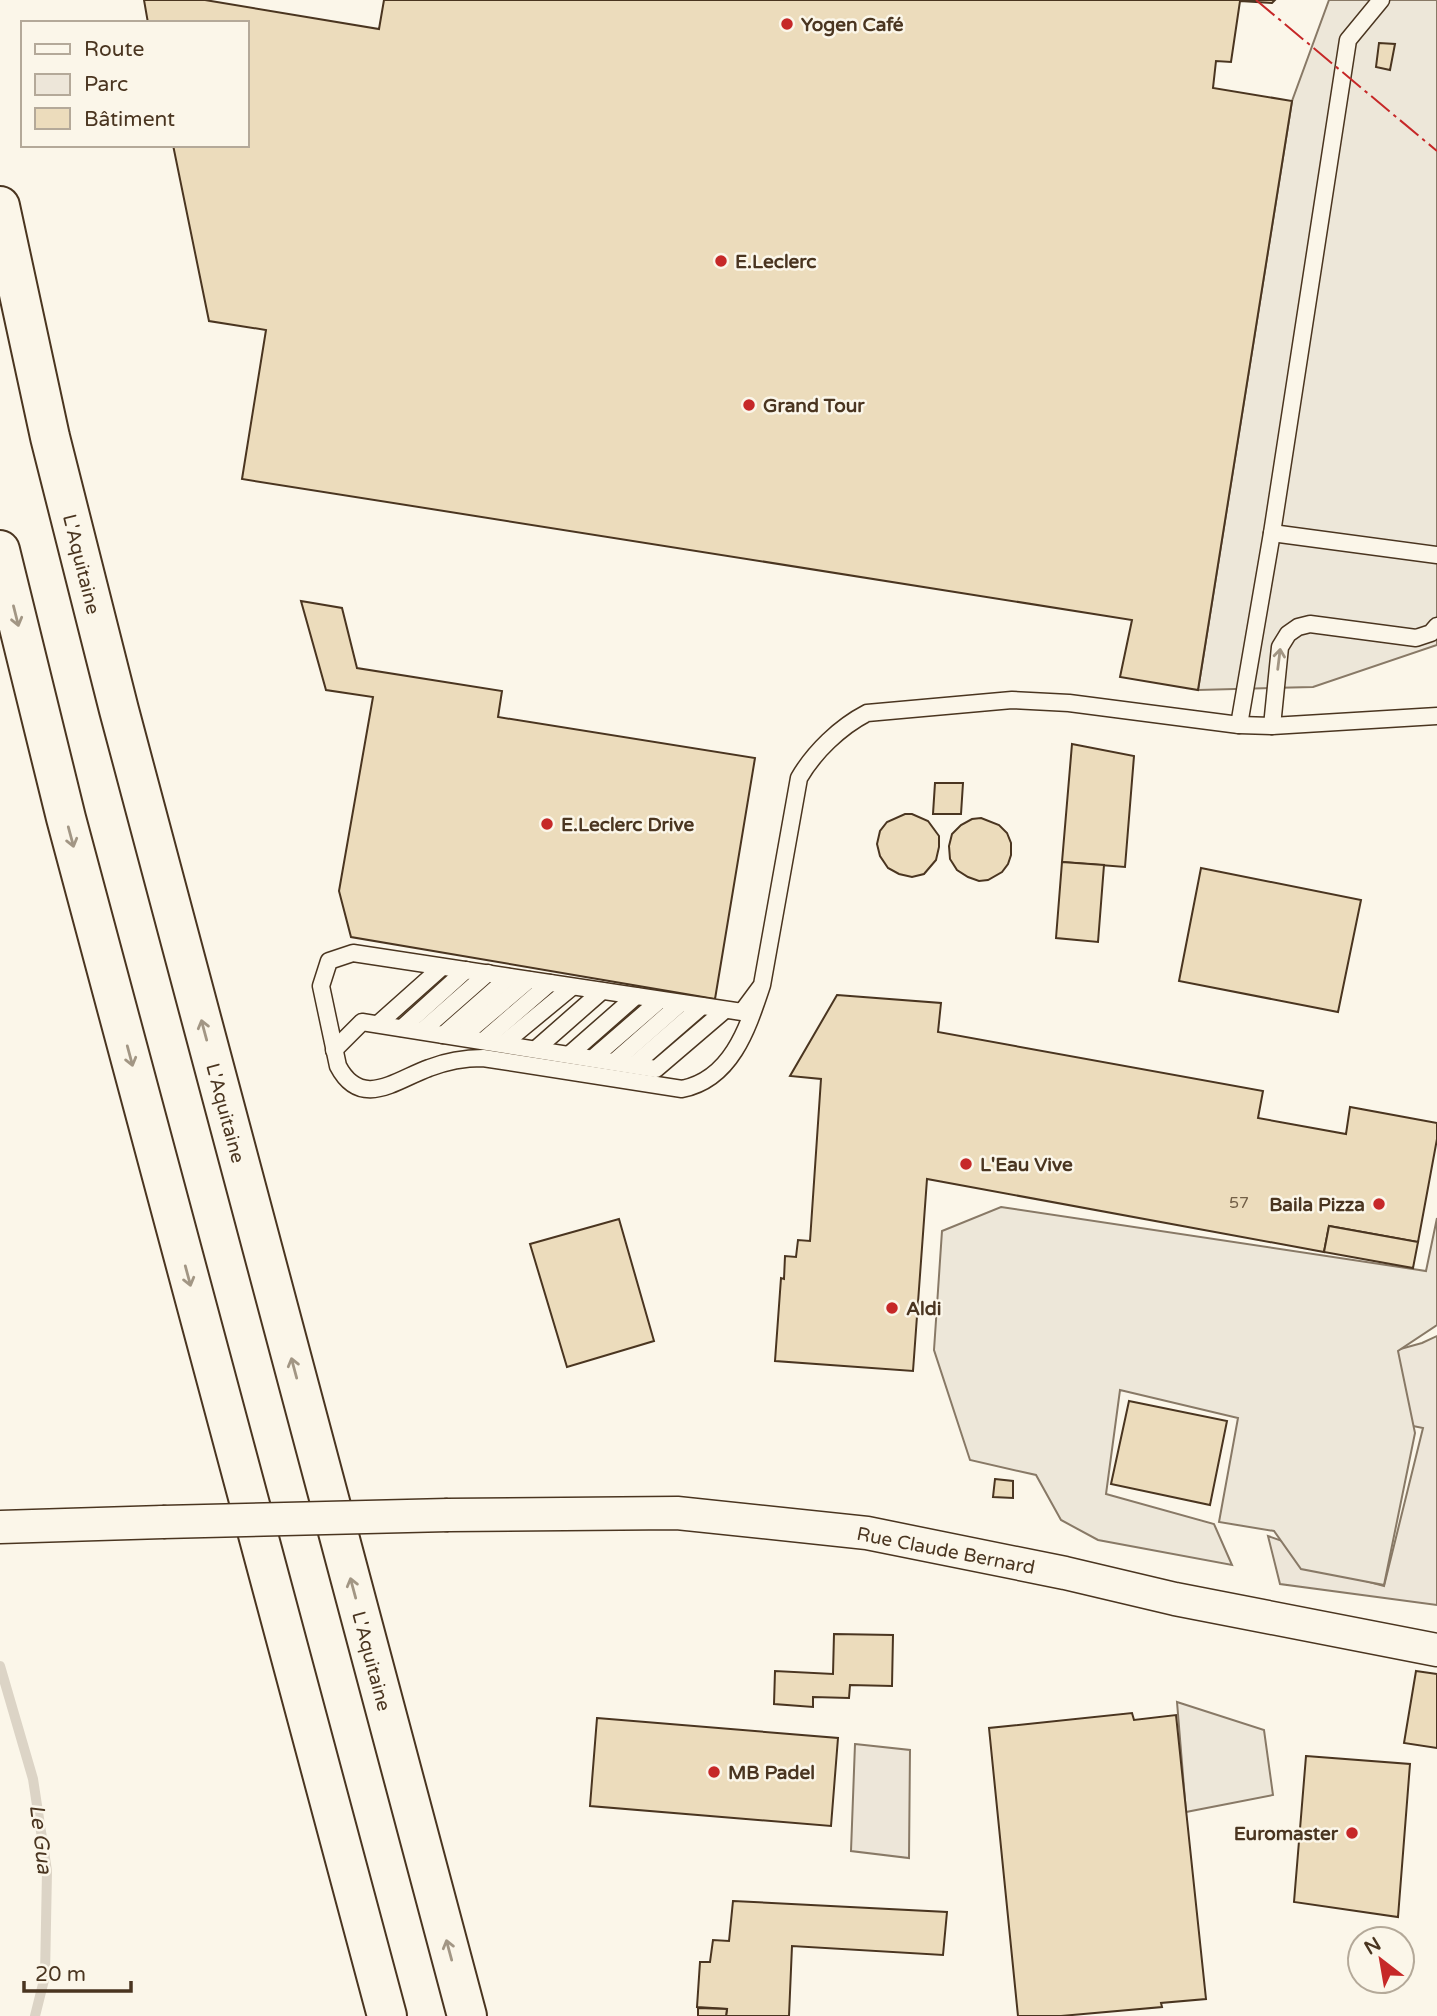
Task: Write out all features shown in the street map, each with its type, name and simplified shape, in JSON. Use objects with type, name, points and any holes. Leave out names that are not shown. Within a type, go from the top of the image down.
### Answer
[{"type":"highway","name":"L'Aquitaine","points":[[0,206],[50,437],[119,710],[467,2016]]},
{"type":"highway","points":[[0,550],[66,818],[387,2016]]},
{"type":"street","name":"Rue Claude Bernard","points":[[0,1527],[448,1515],[677,1513],[867,1533],[1065,1573],[1175,1599],[1437,1650]]},
{"type":"lane","points":[[1239,725],[1272,533],[1348,40],[1381,0]]},
{"type":"lane","points":[[1272,533],[1437,555]]},
{"type":"lane","points":[[1272,726],[1280,647],[1288,634],[1298,627],[1310,624],[1416,638],[1430,633],[1437,626]]},
{"type":"lane","points":[[762,985],[742,1013],[353,953],[329,961],[321,986],[338,1066],[350,1083],[368,1090],[392,1084],[419,1071],[468,1058],[483,1058],[682,1089],[694,1087],[717,1073],[748,1028],[762,985],[799,778],[809,760],[852,720],[867,713],[1012,700],[1069,703],[1239,725],[1272,726],[1437,716]]},
{"type":"lane","points":[[378,1024],[442,967]]},
{"type":"lane","points":[[402,1028],[466,970]]},
{"type":"lane","points":[[422,1031],[488,973]]},
{"type":"lane","points":[[443,1035],[509,977]]},
{"type":"lane","points":[[462,1037],[529,980]]},
{"type":"lane","points":[[483,1041],[550,983]]},
{"type":"lane","points":[[503,1044],[572,987]]},
{"type":"lane","points":[[536,1049],[603,991]]},
{"type":"lane","points":[[570,1054],[636,996]]},
{"type":"lane","points":[[593,1058],[660,1000]]},
{"type":"lane","points":[[614,1062],[681,1003]]},
{"type":"lane","points":[[634,1065],[702,1006]]},
{"type":"lane","points":[[334,1050],[362,1022],[656,1069],[725,1010]]},
{"type":"green space","points":[[1437,1336],[1437,1605],[1280,1584],[1268,1536],[1291,1544],[1303,1564],[1384,1586],[1423,1428],[1388,1421],[1393,1351]]},
{"type":"green space","points":[[855,1744],[910,1750],[909,1858],[851,1851]]},
{"type":"shaded area","points":[[1329,0],[1437,0],[1437,645],[1313,687],[1198,690],[1292,101]]},
{"type":"shaded area","points":[[1001,1207],[1426,1271],[1437,1218],[1437,1325],[1398,1351],[1415,1433],[1384,1585],[1301,1569],[1274,1531],[1219,1522],[1238,1418],[1120,1390],[1106,1494],[1214,1524],[1232,1565],[1098,1540],[1061,1520],[1036,1475],[970,1460],[934,1350],[942,1231]]},
{"type":"shaded area","points":[[1177,1702],[1264,1730],[1273,1795],[1186,1812]]},
{"type":"building","name":"Grand Tour","points":[[144,0],[205,0],[379,29],[384,0],[1275,0],[1272,3],[1240,1],[1231,62],[1216,61],[1213,88],[1292,101],[1198,690],[1120,677],[1132,620],[242,479],[266,330],[209,321],[173,147],[248,147],[248,21],[148,21]]},
{"type":"building","points":[[1379,43],[1395,44],[1390,70],[1376,67]]},
{"type":"building","name":"E.Leclerc Drive","points":[[301,601],[342,608],[357,668],[502,691],[498,717],[755,758],[715,999],[351,937],[339,891],[373,697],[326,690]]},
{"type":"building","points":[[1072,744],[1134,756],[1125,867],[1062,862]]},
{"type":"building","points":[[935,783],[963,783],[961,814],[933,814]]},
{"type":"building","points":[[905,814],[928,821],[939,836],[936,860],[924,874],[912,877],[888,868],[880,856],[877,844],[880,831],[887,822]]},
{"type":"building","points":[[981,818],[999,825],[1007,833],[1011,843],[1011,855],[1002,872],[988,880],[979,881],[957,870],[950,859],[949,846],[952,834],[961,825]]},
{"type":"building","points":[[1062,862],[1104,865],[1098,942],[1056,938]]},
{"type":"building","points":[[1201,868],[1361,900],[1338,1012],[1179,981]]},
{"type":"building","points":[[837,995],[941,1003],[938,1032],[1263,1091],[1258,1118],[1346,1134],[1350,1107],[1437,1123],[1437,1139],[1418,1242],[1329,1226],[1324,1252],[927,1179],[913,1371],[775,1361],[785,1256],[796,1257],[798,1240],[810,1241],[821,1079],[790,1076]]},
{"type":"building","points":[[619,1219],[654,1341],[567,1367],[530,1244]]},
{"type":"building","points":[[1329,1226],[1418,1242],[1413,1268],[1324,1252]]},
{"type":"building","points":[[1129,1401],[1227,1421],[1210,1505],[1111,1484]]},
{"type":"building","points":[[995,1479],[1013,1481],[1013,1498],[993,1497]]},
{"type":"building","points":[[834,1634],[893,1635],[892,1686],[850,1685],[849,1698],[813,1697],[813,1707],[774,1704],[775,1671],[833,1674]]},
{"type":"building","points":[[1416,1671],[1437,1674],[1437,1748],[1404,1743]]},
{"type":"building","points":[[1132,1713],[1134,1720],[1176,1715],[1206,1999],[1161,2003],[1162,2007],[1061,2016],[1018,2016],[989,1728]]},
{"type":"building","name":"MB Padel","points":[[597,1718],[838,1738],[831,1826],[590,1806]]},
{"type":"building","name":"Euromaster","points":[[1306,1756],[1410,1764],[1398,1917],[1294,1902]]},
{"type":"building","points":[[733,1901],[947,1912],[943,1955],[792,1946],[789,2016],[726,2016],[727,2009],[697,2007],[700,1962],[710,1962],[713,1940],[729,1941]]},
{"type":"building","points":[[698,2008],[727,2009],[726,2016],[698,2016]]},
{"type":"waterway","name":"Le Gua","points":[[0,1666],[33,1779],[47,1871],[45,1976],[35,2016]]},
{"type":"power","points":[[1256,0],[1437,151]]},
{"type":"place","name":"Yogen Café","points":[[787,24]]},
{"type":"place","name":"E.Leclerc","points":[[721,261]]},
{"type":"place","name":"Grand Tour","points":[[749,405]]},
{"type":"place","name":"E.Leclerc Drive","points":[[547,824]]},
{"type":"place","name":"L'Eau Vive","points":[[966,1164]]},
{"type":"place","name":"Baila Pizza","points":[[1379,1204]]},
{"type":"place","name":"Aldi","points":[[892,1308]]},
{"type":"place","name":"MB Padel","points":[[714,1772]]},
{"type":"place","name":"Euromaster","points":[[1352,1833]]}]
